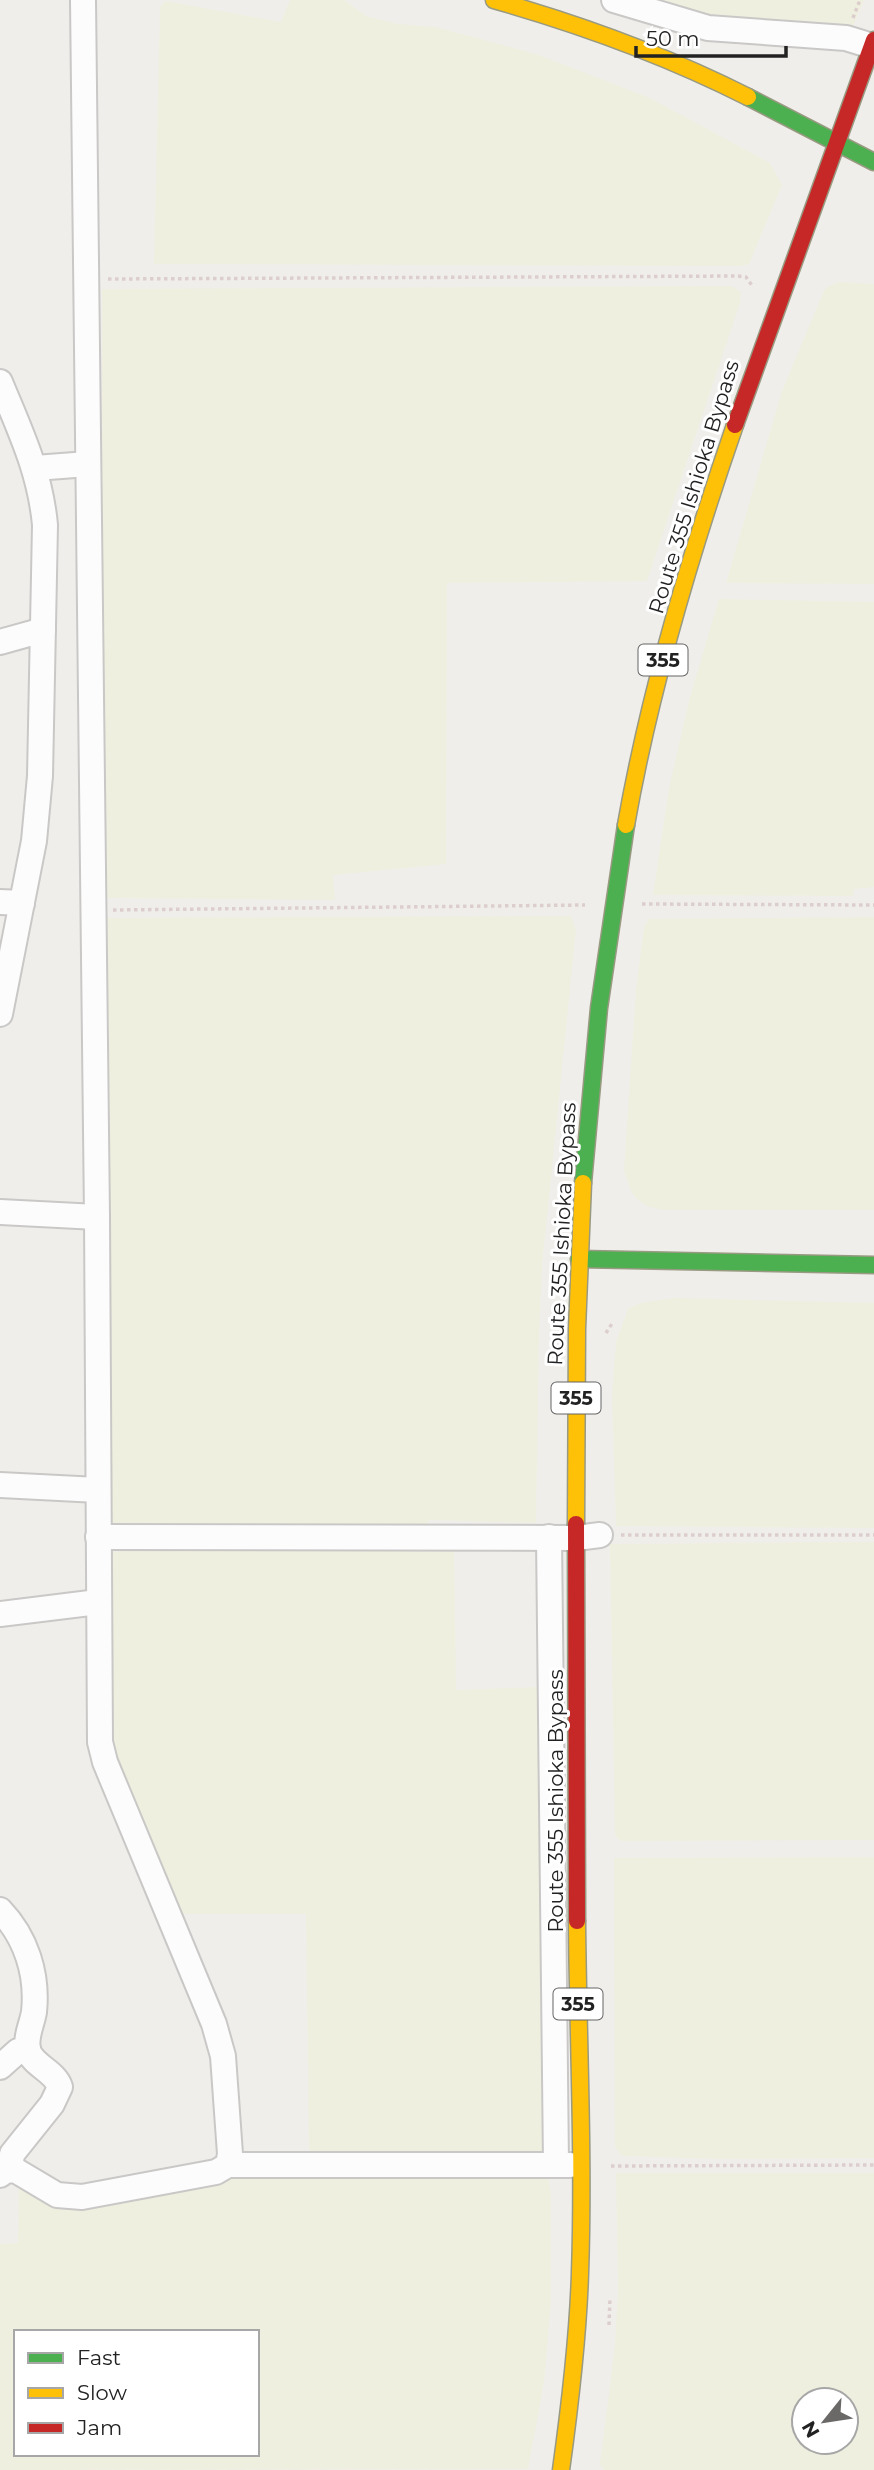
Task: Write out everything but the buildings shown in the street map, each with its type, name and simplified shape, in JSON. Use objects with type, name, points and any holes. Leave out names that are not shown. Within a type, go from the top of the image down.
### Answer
[{"type":"main road","points":[[494,0],[561,19],[661,58],[714,81],[874,162]]},
{"type":"main road","name":"Route 355 Ishioka Bypass","points":[[561,2470],[578,2325],[581,2255],[576,1838],[588,1536],[579,1259],[591,1087],[612,906],[631,797],[678,603],[750,375],[873,43]]},
{"type":"main road","points":[[579,1259],[874,1265]]},
{"type":"street","points":[[83,0],[97,1217],[99,1712],[103,1757],[214,2024],[223,2056],[230,2154],[228,2165]]},
{"type":"street","points":[[614,0],[727,32],[846,38],[873,43]]},
{"type":"street","points":[[0,382],[35,468],[42,494],[45,525],[40,776],[34,841],[11,902],[0,1014]]},
{"type":"street","points":[[35,468],[88,464]]},
{"type":"street","points":[[0,642],[43,630]]},
{"type":"street","points":[[0,1212],[97,1217]]},
{"type":"street","points":[[0,1485],[98,1490]]},
{"type":"street","points":[[98,1536],[588,1536]]},
{"type":"street","points":[[550,1537],[556,2164]]},
{"type":"street","points":[[0,1614],[98,1602]]},
{"type":"street","points":[[0,1910],[30,1958],[34,2002],[28,2049],[32,2057],[58,2080],[60,2087],[52,2104],[12,2154],[5,2172],[23,2173],[57,2196],[82,2197],[216,2172],[228,2165],[581,2166]]},
{"type":"street","points":[[0,2067],[18,2051],[28,2049]]},
{"type":"path","points":[[85,279],[738,276],[746,277],[754,290]]},
{"type":"path","points":[[94,910],[639,904],[874,905]]},
{"type":"path","points":[[588,1536],[874,1535]]},
{"type":"path","points":[[581,2166],[874,2165]]},
{"type":"green space","points":[[290,0],[344,0],[366,16],[398,24],[436,27],[539,55],[650,98],[770,163],[782,185],[749,264],[154,264],[160,7],[165,1],[281,22]]},
{"type":"green space","points":[[650,0],[864,0],[853,26],[728,25]]},
{"type":"green space","points":[[839,282],[874,284],[874,584],[726,583],[782,391],[824,291]]},
{"type":"green space","points":[[731,286],[741,292],[740,303],[647,581],[447,583],[446,864],[333,875],[335,900],[103,898],[102,289]]},
{"type":"green space","points":[[719,599],[874,602],[874,887],[854,889],[853,896],[653,895],[669,788],[690,697]]},
{"type":"green space","points":[[571,916],[576,930],[542,1266],[536,1523],[429,1520],[427,1528],[143,1527],[110,1523],[105,918]]},
{"type":"green space","points":[[874,917],[874,1210],[663,1210],[647,1206],[637,1199],[624,1171],[636,989],[644,927],[649,919]]},
{"type":"green space","points":[[675,1298],[874,1303],[874,1528],[616,1526],[612,1395],[616,1342],[628,1309],[641,1303]]},
{"type":"green space","points":[[874,1542],[874,1840],[618,1839],[615,1834],[610,1544]]},
{"type":"green space","points":[[454,1545],[456,1690],[539,1687],[545,2154],[309,2154],[306,1914],[178,1914],[115,1756],[112,1737],[107,1552],[212,1547]]},
{"type":"green space","points":[[874,1857],[874,2158],[724,2159],[622,2156],[615,2147],[614,1858]]},
{"type":"green space","points":[[235,2173],[548,2175],[551,2196],[551,2301],[544,2383],[528,2469],[0,2470],[0,2244],[18,2243],[19,2182],[43,2196]]},
{"type":"green space","points":[[616,2173],[874,2173],[874,2470],[604,2470],[600,2464],[615,2345],[618,2291]]},
{"type":"traffic: fast","points":[[748,97],[874,162]]},
{"type":"traffic: fast","points":[[583,1183],[599,1008],[626,825]]},
{"type":"traffic: fast","points":[[579,1259],[874,1265]]},
{"type":"traffic: slow","points":[[494,0],[624,42],[748,97]]},
{"type":"traffic: slow","points":[[626,825],[659,673],[702,523],[735,425]]},
{"type":"traffic: slow","points":[[576,1524],[577,1329],[583,1183]]},
{"type":"traffic: slow","points":[[561,2470],[573,2372],[580,2273],[581,2141],[577,1921]]},
{"type":"traffic: jam","points":[[735,425],[874,40]]},
{"type":"traffic: jam","points":[[576,1524],[577,1921]]}]
